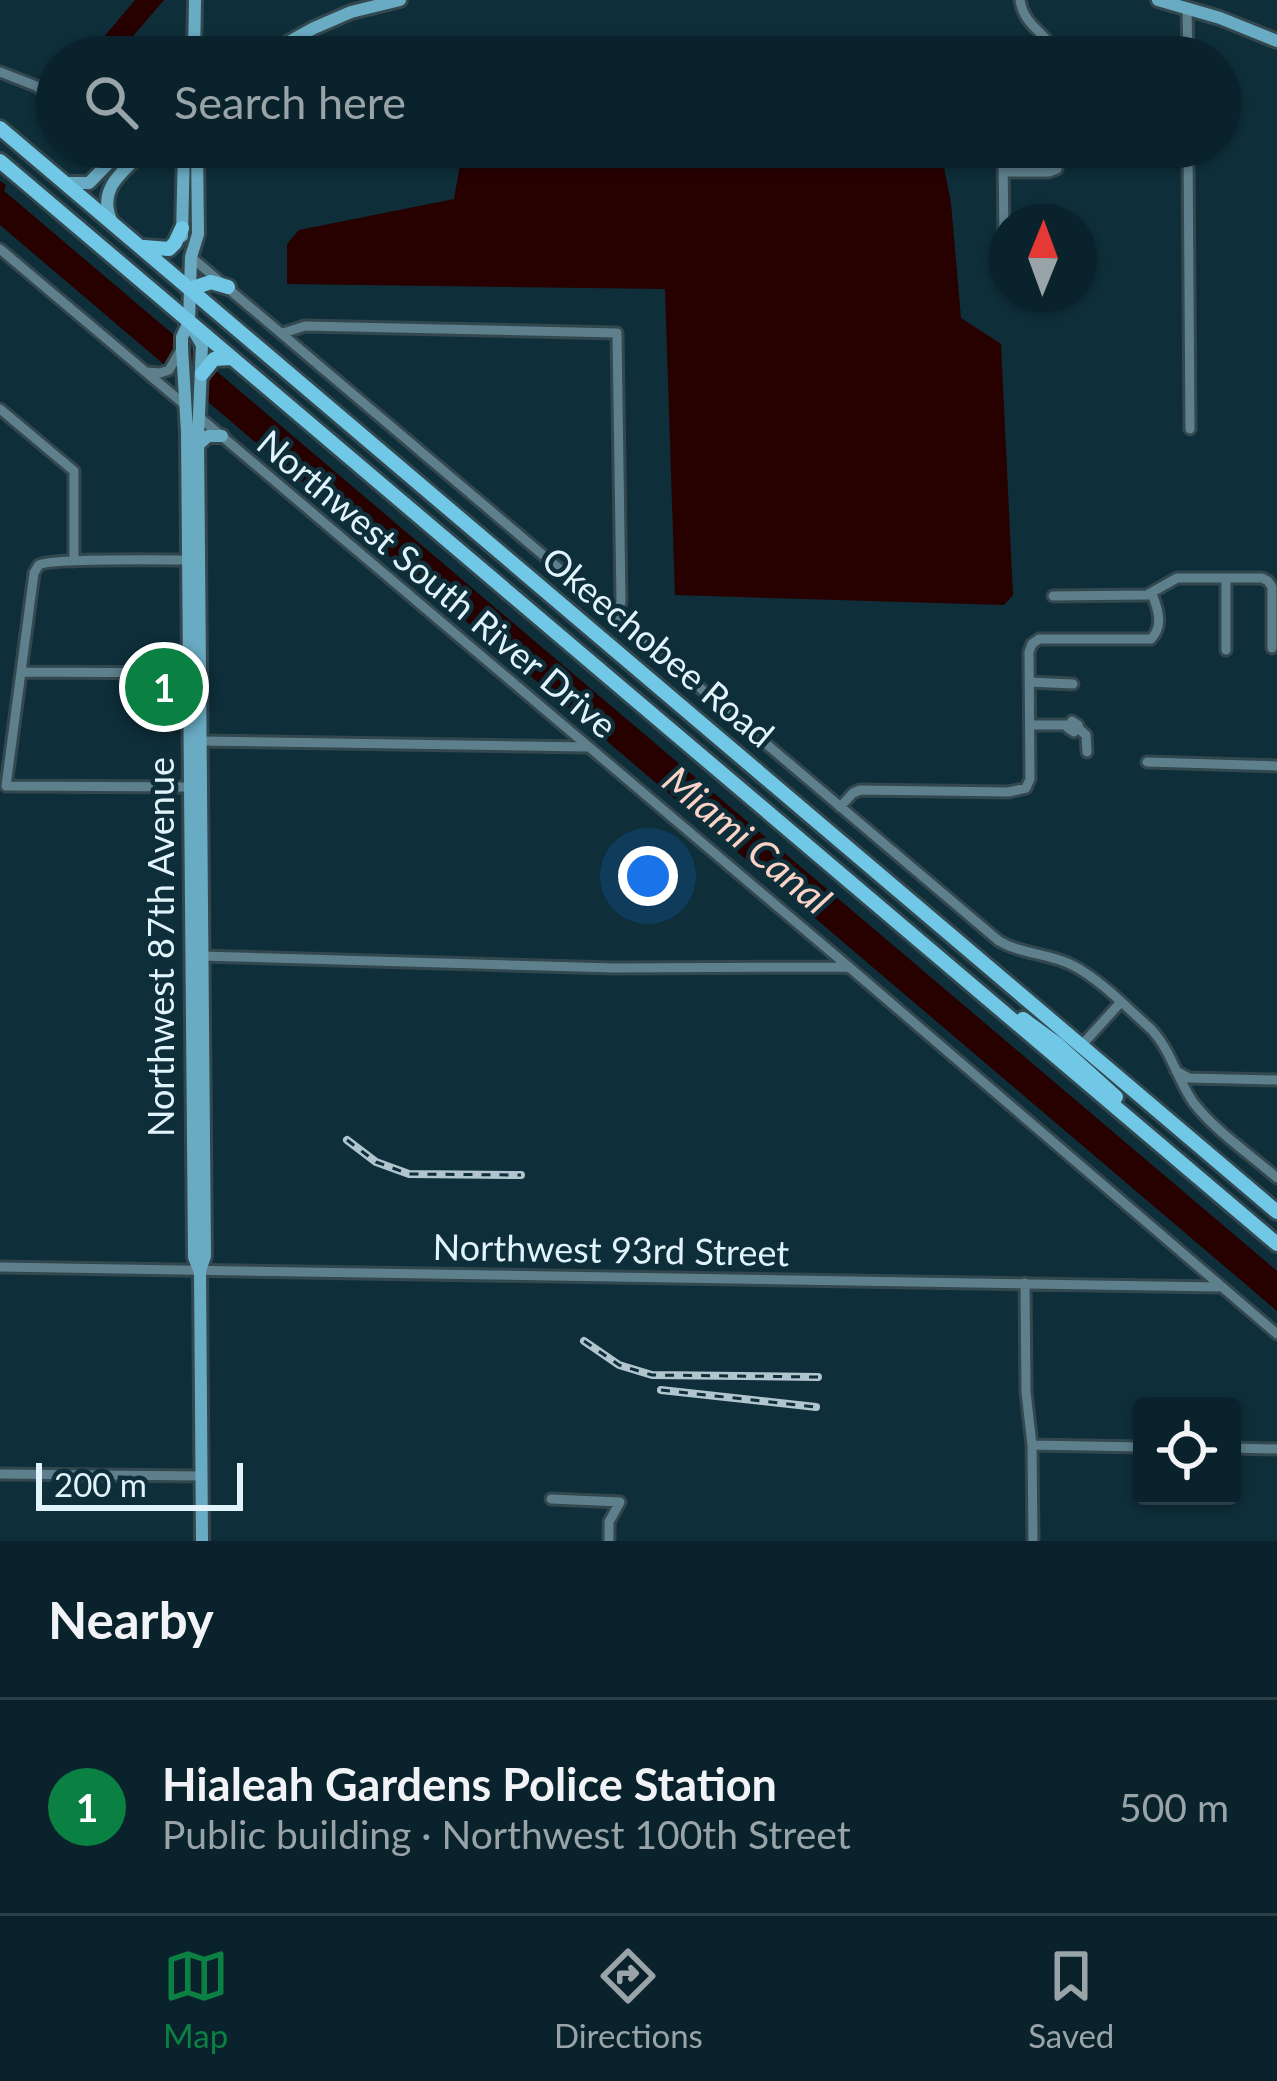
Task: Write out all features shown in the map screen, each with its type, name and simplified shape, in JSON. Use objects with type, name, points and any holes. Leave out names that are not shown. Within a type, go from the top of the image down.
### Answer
[{"type":"highway","name":"Okeechobee Road","points":[[0,128],[36,158]]},
{"type":"highway","name":"Okeechobee Road","points":[[0,161],[1277,1244]]},
{"type":"highway","name":"Okeechobee Road","points":[[48,168],[1277,1212]]},
{"type":"highway","points":[[139,246],[169,249],[182,228]]},
{"type":"highway","points":[[190,290],[211,282],[228,287]]},
{"type":"highway","points":[[205,364],[218,357],[232,358]]},
{"type":"highway","points":[[948,964],[1058,1044],[1193,1172]]},
{"type":"highway","points":[[1058,1044],[1081,1046],[1089,1072]]},
{"type":"main road","points":[[195,0],[195,36]]},
{"type":"main road","points":[[300,36],[351,12],[400,0]]},
{"type":"main road","points":[[1158,0],[1277,41]]},
{"type":"main road","points":[[66,183],[89,183],[105,168]]},
{"type":"main road","points":[[114,225],[106,207],[107,193],[129,168]]},
{"type":"main road","points":[[184,168],[182,241],[191,257]]},
{"type":"main road","points":[[186,168],[197,191]]},
{"type":"main road","points":[[182,343],[189,322],[191,257],[198,234],[197,168]]},
{"type":"main road","points":[[189,322],[202,345],[205,364]]},
{"type":"main road","name":"Northwest 87th Avenue","points":[[182,343],[188,560],[201,741],[194,1257],[200,1271],[202,1541]]},
{"type":"main road","name":"Northwest 87th Avenue","points":[[197,956],[190,787],[198,445],[205,364]]},
{"type":"main road","points":[[198,445],[208,436],[222,436]]},
{"type":"street","points":[[1020,0],[1024,18],[1043,36]]},
{"type":"street","points":[[1187,9],[1188,36]]},
{"type":"street","points":[[0,72],[36,86]]},
{"type":"street","points":[[1004,168],[1004,204]]},
{"type":"street","points":[[1004,172],[1057,168]]},
{"type":"street","points":[[1188,168],[1190,429]]},
{"type":"street","name":"Northwest South River Drive","points":[[0,249],[1277,1334]]},
{"type":"street","points":[[191,257],[999,941],[1030,955],[1075,966],[1120,1003],[1162,1040],[1193,1102],[1277,1178]]},
{"type":"street","points":[[283,333],[305,326],[617,333],[622,602],[616,616]]},
{"type":"street","points":[[146,372],[169,370],[182,343]]},
{"type":"street","points":[[0,410],[74,471],[74,561]]},
{"type":"street","points":[[188,560],[43,563],[34,573],[6,786],[190,787]]},
{"type":"street","points":[[1053,596],[1153,594],[1173,579],[1258,577],[1268,581],[1272,590],[1272,648]]},
{"type":"street","points":[[1226,578],[1226,650]]},
{"type":"street","points":[[840,807],[860,790],[1009,792],[1026,788],[1030,779],[1029,652],[1034,641],[1151,639],[1159,622],[1153,594]]},
{"type":"street","points":[[21,672],[194,673]]},
{"type":"street","points":[[1029,682],[1073,684]]},
{"type":"street","points":[[1030,725],[1077,729],[1087,752]]},
{"type":"street","points":[[201,741],[586,747]]},
{"type":"street","points":[[1147,763],[1277,766]]},
{"type":"street","points":[[197,956],[613,968],[849,967]]},
{"type":"street","points":[[1081,1046],[1120,1003]]},
{"type":"street","points":[[1176,1070],[1190,1078],[1277,1080]]},
{"type":"street","points":[[1193,1102],[1194,1087],[1207,1078]]},
{"type":"street","name":"Northwest 93rd Street","points":[[0,1268],[1221,1287]]},
{"type":"street","points":[[1024,1283],[1033,1541]]},
{"type":"street","points":[[1032,1445],[1133,1447]]},
{"type":"street","points":[[1241,1448],[1277,1449]]},
{"type":"street","points":[[0,1474],[201,1476]]},
{"type":"street","points":[[551,1498],[620,1502],[609,1522],[609,1541]]},
{"type":"water","points":[[135,0],[164,0],[133,36],[105,36]]},
{"type":"water","points":[[459,168],[944,168],[961,318],[1001,344],[1013,595],[1004,605],[675,595],[665,289],[287,284],[287,244],[299,230],[454,199]]},
{"type":"water","name":"Miami Canal","points":[[0,181],[6,185],[4,191],[1277,1271],[1277,1311],[0,225]]},
{"type":"railway","points":[[347,1140],[376,1162],[409,1174],[521,1175]]},
{"type":"railway","points":[[584,1341],[619,1365],[652,1375],[818,1377]]},
{"type":"railway","points":[[661,1390],[816,1407]]},
{"type":"place","name":"Hialeah Gardens Police Station","points":[[164,687]]}]
